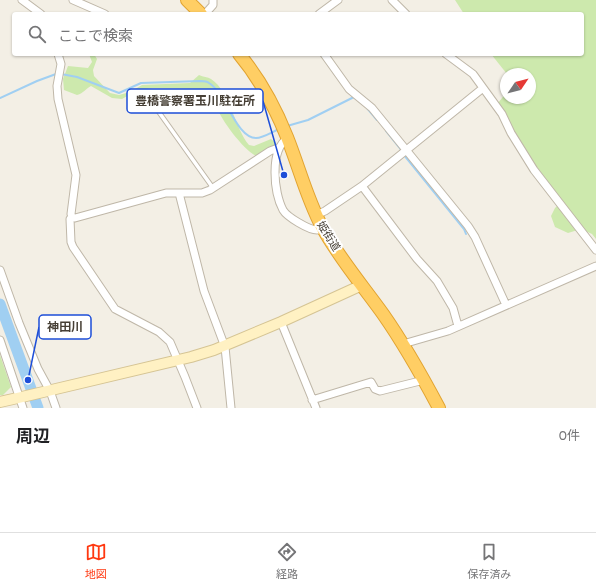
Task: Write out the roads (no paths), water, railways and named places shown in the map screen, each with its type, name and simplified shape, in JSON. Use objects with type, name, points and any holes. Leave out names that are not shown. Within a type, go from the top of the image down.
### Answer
[{"type":"highway","points":[[187,0],[198,12]]},
{"type":"highway","name":"姫街道","points":[[241,56],[270,98],[285,132],[316,215],[323,229],[403,344],[439,408]]},
{"type":"street","points":[[22,0],[37,12]]},
{"type":"street","points":[[73,0],[100,12]]},
{"type":"street","points":[[208,12],[214,6],[213,0]]},
{"type":"street","points":[[322,12],[338,0]]},
{"type":"street","points":[[392,0],[404,12]]},
{"type":"street","points":[[59,56],[61,64],[58,73],[58,99],[76,175],[71,214],[72,217],[70,219],[71,242],[111,304],[121,312],[166,337],[170,342],[196,408]]},
{"type":"street","points":[[325,56],[349,89],[372,108],[404,152],[468,226],[475,237],[506,305]]},
{"type":"street","points":[[449,56],[473,74],[502,114],[534,170],[596,250]]},
{"type":"street","points":[[316,215],[325,212],[362,186],[483,88]]},
{"type":"street","points":[[285,132],[282,142],[278,148],[275,164],[275,179],[283,210],[292,220],[316,230],[323,229]]},
{"type":"street","points":[[72,217],[75,218],[166,193],[202,193],[213,188],[270,151],[278,148]]},
{"type":"street","points":[[362,186],[417,259],[437,281],[453,308],[458,326]]},
{"type":"street","points":[[179,193],[204,291],[225,346],[231,408]]},
{"type":"street","points":[[403,344],[448,331],[596,266]]},
{"type":"street","points":[[0,270],[38,369],[56,408]]},
{"type":"street","points":[[0,402],[178,360],[225,346],[362,285]]},
{"type":"street","points":[[281,322],[316,408]]},
{"type":"street","points":[[0,340],[21,398],[23,408]]},
{"type":"street","points":[[312,400],[371,382],[375,389],[380,391],[424,380]]},
{"type":"lane","points":[[151,101],[213,188]]},
{"type":"waterway","points":[[0,98],[56,74]]},
{"type":"waterway","points":[[61,74],[77,77],[119,93],[141,83],[206,81],[215,88],[237,123],[249,136],[259,138],[279,129]]},
{"type":"waterway","points":[[287,126],[308,120],[354,97],[356,99]]},
{"type":"waterway","points":[[367,108],[377,120]]},
{"type":"waterway","points":[[386,131],[402,151]]},
{"type":"waterway","points":[[404,155],[464,229],[466,234]]},
{"type":"waterway","points":[[0,304],[38,408]]},
{"type":"place","name":"豊橋警察署玉川駐在所","points":[[284,175]]},
{"type":"place","name":"神田川","points":[[28,380]]}]
